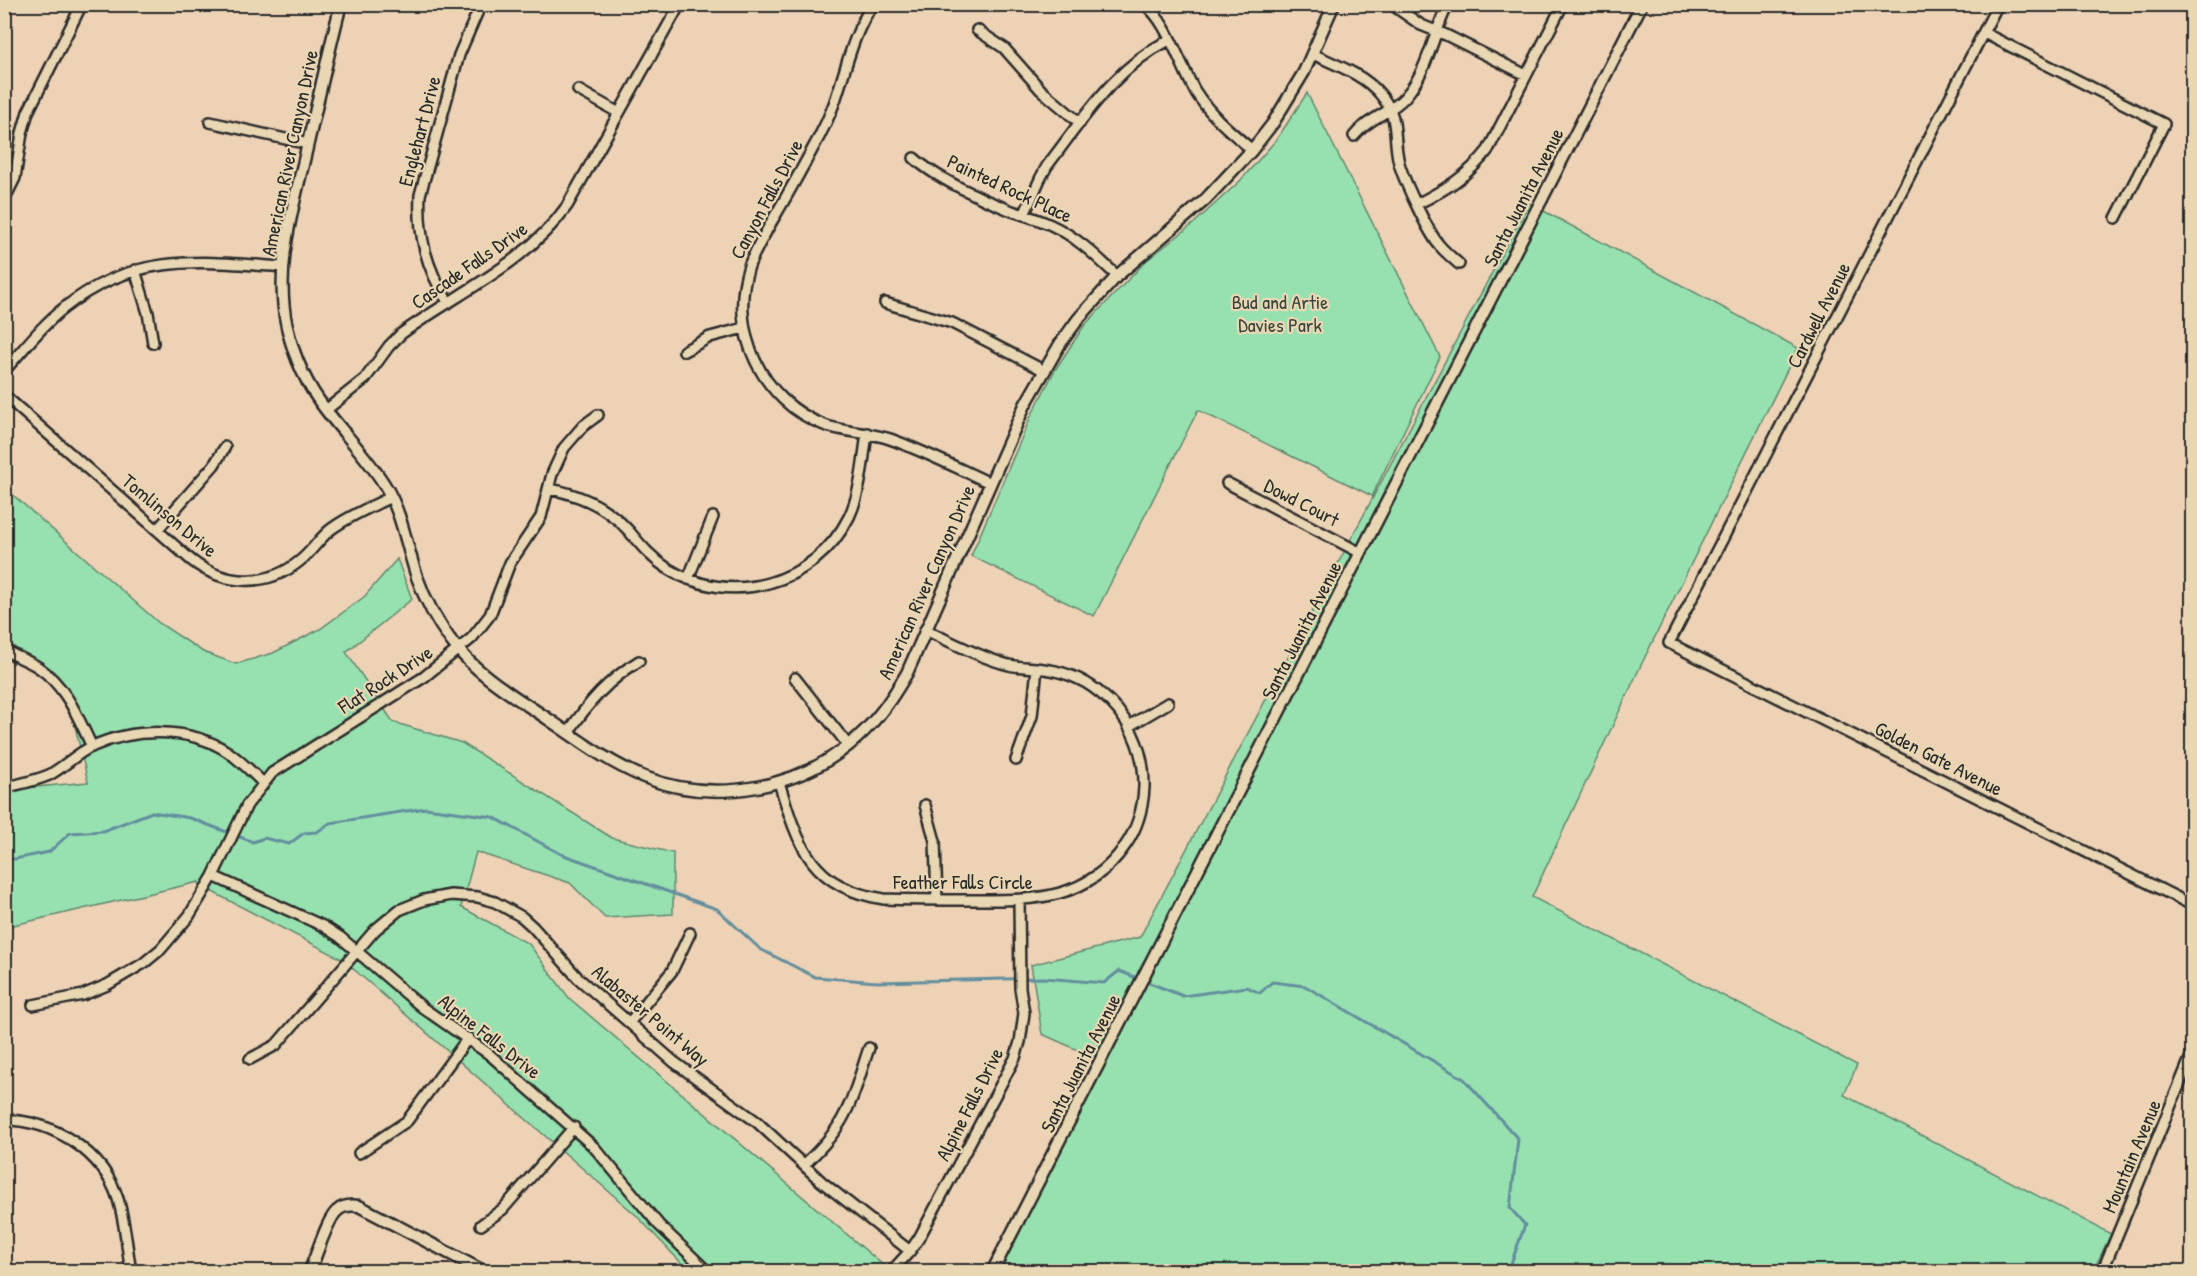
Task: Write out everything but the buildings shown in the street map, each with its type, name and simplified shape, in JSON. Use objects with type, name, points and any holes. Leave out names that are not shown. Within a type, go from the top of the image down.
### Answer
[{"type":"street","points":[[4,200],[15,178],[26,119],[82,4]]},
{"type":"street","name":"American River Canyon Drive","points":[[341,4],[286,240],[283,267],[283,303],[292,347],[311,387],[326,410],[373,467],[391,497],[400,517],[424,595],[441,628],[458,650],[491,681],[627,770],[689,789],[726,790],[748,789],[779,782],[814,768],[848,746],[874,721],[896,692],[926,630],[1025,405],[1043,370],[1079,318],[1117,276],[1205,200],[1252,150],[1292,95],[1313,54],[1334,4]]},
{"type":"street","name":"Englehart Drive","points":[[448,302],[433,277],[423,248],[418,218],[420,195],[459,55],[481,4]]},
{"type":"street","name":"Cascade Falls Drive","points":[[326,410],[365,379],[389,346],[401,334],[519,256],[545,234],[567,206],[680,4]]},
{"type":"street","name":"Canyon Falls Drive","points":[[873,4],[862,23],[822,134],[750,264],[743,296],[744,328],[757,366],[780,397],[795,410],[824,425],[893,440],[990,483]]},
{"type":"street","points":[[1144,4],[1159,20],[1204,104],[1227,130],[1252,150]]},
{"type":"street","points":[[1391,4],[1413,21],[1527,75]]},
{"type":"street","points":[[1354,136],[1363,126],[1408,93],[1432,48],[1448,4]]},
{"type":"street","points":[[1417,204],[1456,183],[1488,150],[1563,4]]},
{"type":"street","name":"Santa Juanita Avenue","points":[[992,1272],[1642,4]]},
{"type":"street","name":"Cardwell Avenue","points":[[1669,643],[1998,4]]},
{"type":"street","points":[[977,30],[1004,48],[1041,90],[1080,123]]},
{"type":"street","points":[[1984,33],[2164,124],[2116,218]]},
{"type":"street","points":[[1024,215],[1043,173],[1109,86],[1140,56],[1169,40]]},
{"type":"street","points":[[1313,54],[1368,82],[1379,93],[1389,109],[1396,131],[1399,163],[1417,204],[1436,240],[1459,264]]},
{"type":"street","points":[[578,90],[619,113]]},
{"type":"street","points":[[210,122],[308,144]]},
{"type":"street","name":"Painted Rock Place","points":[[914,158],[940,177],[1049,224],[1072,237],[1093,252],[1117,276]]},
{"type":"street","points":[[4,371],[63,308],[100,285],[135,270],[191,262],[283,267]]},
{"type":"street","points":[[135,270],[148,314],[153,343]]},
{"type":"street","points":[[885,303],[952,323],[1043,370]]},
{"type":"street","points":[[684,351],[710,337],[744,328]]},
{"type":"street","name":"Tomlinson Drive","points":[[4,394],[205,570],[230,579],[256,580],[289,569],[303,559],[335,527],[391,497]]},
{"type":"street","name":"Flat Rock Drive","points":[[33,1005],[83,995],[107,985],[144,963],[161,949],[183,925],[213,876],[246,805],[263,783],[289,762],[424,677],[472,638],[490,615],[510,563],[541,516],[557,460],[583,426],[598,415]]},
{"type":"street","points":[[549,489],[580,497],[605,511],[627,529],[654,559],[688,579],[724,588],[750,588],[776,582],[811,563],[830,546],[851,512],[859,487],[867,433]]},
{"type":"street","points":[[157,530],[214,465],[225,447]]},
{"type":"street","name":"Dowd Court","points":[[1227,483],[1361,553]]},
{"type":"street","points":[[688,579],[714,517]]},
{"type":"street","name":"Feather Falls Circle","points":[[779,782],[801,846],[809,858],[830,879],[849,890],[869,897],[1019,900],[1061,894],[1089,881],[1108,867],[1128,842],[1140,812],[1144,789],[1141,757],[1129,726],[1110,701],[1085,682],[1062,673],[996,661],[926,630]]},
{"type":"street","name":"Golden Gate Avenue","points":[[1669,643],[2193,905]]},
{"type":"street","points":[[4,650],[27,661],[52,679],[72,704],[92,747]]},
{"type":"street","points":[[568,733],[595,695],[615,677],[639,661]]},
{"type":"street","points":[[1016,760],[1032,716],[1037,668]]},
{"type":"street","points":[[795,678],[848,746]]},
{"type":"street","points":[[1129,726],[1168,703]]},
{"type":"street","points":[[4,788],[50,774],[78,754],[106,741],[134,735],[162,733],[188,735],[215,744],[263,783]]},
{"type":"street","points":[[925,806],[935,841],[937,900]]},
{"type":"street","name":"Alpine Falls Drive","points":[[213,876],[323,926],[357,951],[423,1008],[489,1054],[574,1127],[594,1147],[658,1225],[708,1272]]},
{"type":"street","name":"Alabaster Point Way","points":[[250,1059],[276,1045],[385,920],[413,903],[451,895],[478,897],[507,907],[522,917],[578,978],[629,1023],[675,1062],[757,1122],[837,1194],[910,1251]]},
{"type":"street","name":"Alpine Falls Drive","points":[[891,1272],[919,1238],[1015,1058],[1024,1021],[1020,988],[1019,900]]},
{"type":"street","points":[[629,1023],[672,971],[690,933]]},
{"type":"street","points":[[359,1153],[407,1121],[468,1038]]},
{"type":"street","points":[[804,1165],[839,1125],[869,1048]]},
{"type":"street","name":"Mountain Avenue","points":[[2102,1272],[2193,1054]]},
{"type":"street","points":[[4,1120],[33,1124],[57,1132],[86,1150],[96,1161],[111,1183],[117,1197],[131,1272]]},
{"type":"street","points":[[481,1225],[503,1209],[574,1127]]},
{"type":"street","points":[[309,1272],[332,1218],[339,1209],[352,1205],[359,1206],[485,1272]]},
{"type":"green space","name":"Bud and Artie Davies Park","points":[[1307,93],[1440,357],[1372,496],[1198,410],[1094,616],[971,556],[1031,416],[1055,370],[1084,326],[1146,261],[1193,224],[1240,181],[1277,139]]},
{"type":"green space","points":[[1529,203],[1798,348],[1643,661],[1532,897],[1857,1065],[1844,1095],[2111,1234],[2093,1271],[996,1272],[1096,1058],[1042,1034],[1031,965],[1140,937]]},
{"type":"green space","points":[[5,488],[159,623],[203,652],[236,664],[273,653],[320,629],[364,597],[397,559],[412,599],[346,652],[393,722],[462,743],[612,838],[673,853],[673,914],[605,918],[570,883],[476,852],[461,907],[529,944],[569,998],[890,1271],[689,1271],[636,1215],[342,959],[199,885],[199,882],[5,927],[5,790],[88,782],[67,692],[5,639]]},
{"type":"waterway","points":[[4,859],[49,852],[70,833],[103,831],[152,812],[190,818],[253,842],[264,838],[289,844],[304,833],[317,832],[330,823],[426,808],[493,817],[561,854],[717,909],[760,949],[815,977],[877,982],[1044,978],[1104,983],[1119,971],[1183,996],[1247,987],[1260,993],[1272,982],[1305,986],[1464,1079],[1518,1139],[1510,1208],[1525,1225],[1508,1272]]}]
